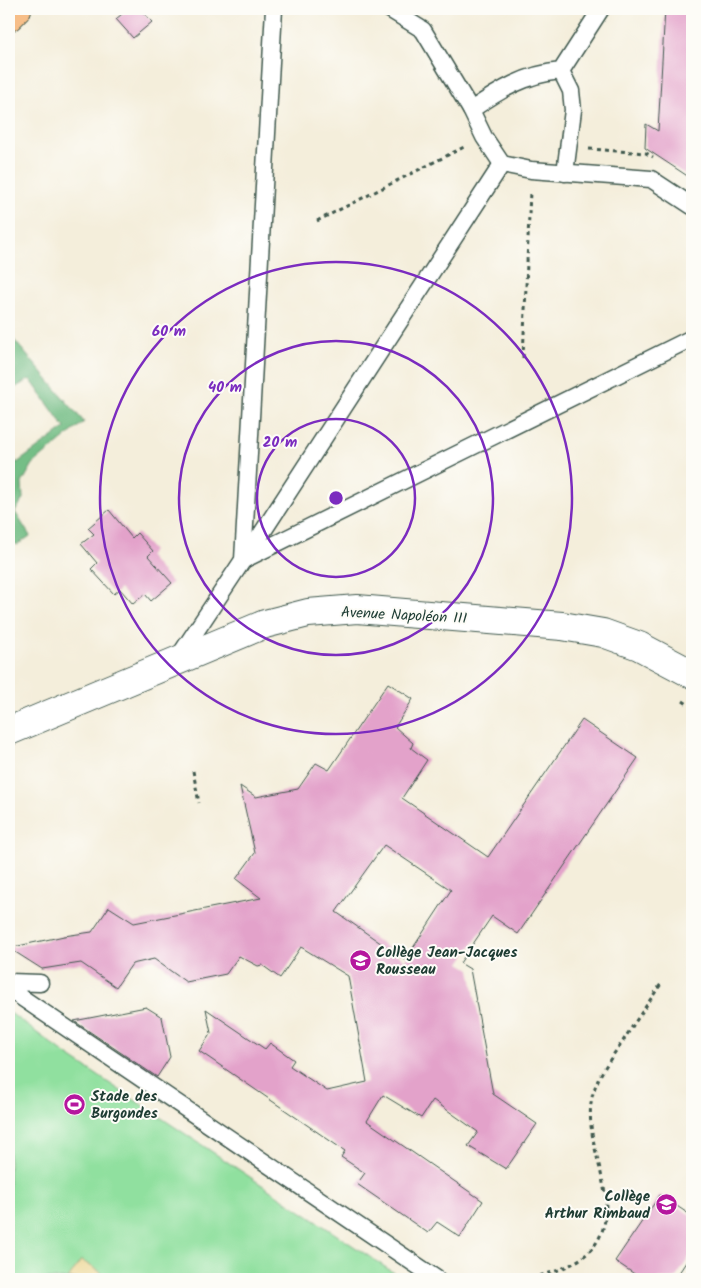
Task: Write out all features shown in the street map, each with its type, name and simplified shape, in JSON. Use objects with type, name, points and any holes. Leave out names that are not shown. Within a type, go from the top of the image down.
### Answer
[{"type":"main road","points":[[9,17],[17,9]]},
{"type":"street","name":"Avenue Napoléon III","points":[[9,730],[266,624],[308,613],[357,609],[562,626],[603,633],[639,646],[692,674]]},
{"type":"lane","points":[[244,560],[274,9]]},
{"type":"lane","points":[[389,9],[423,30],[471,110],[484,137],[502,164],[531,170],[651,179],[692,206]]},
{"type":"lane","points":[[561,71],[601,9]]},
{"type":"lane","points":[[471,110],[502,88],[545,72],[561,71]]},
{"type":"lane","points":[[561,71],[571,91],[573,110],[565,173]]},
{"type":"lane","points":[[176,662],[502,164]]},
{"type":"lane","points":[[244,560],[692,338]]},
{"type":"lane","points":[[9,982],[40,983]]},
{"type":"lane","points":[[9,988],[437,1279]]},
{"type":"path","points":[[317,221],[484,137]]},
{"type":"path","points":[[523,358],[531,170]]},
{"type":"path","points":[[193,771],[199,803]]},
{"type":"path","points":[[524,1279],[561,1270],[580,1260],[600,1238],[604,1224],[606,1204],[591,1125],[590,1110],[592,1096],[608,1062],[661,984]]},
{"type":"green space","points":[[9,334],[84,422],[33,464],[22,483],[23,499],[15,512],[30,536],[17,545],[9,539],[9,452],[17,463],[65,428],[30,379],[9,391]]},
{"type":"green space","name":"Stade des Burgondes","points":[[9,1012],[64,1053],[403,1279],[9,1279]]},
{"type":"sand","points":[[81,1260],[102,1273],[97,1279],[68,1279]]},
{"type":"building","points":[[128,9],[140,9],[152,22],[133,38],[116,19]]},
{"type":"building","points":[[665,9],[692,9],[692,179],[645,148],[646,124],[658,131]]},
{"type":"building","points":[[109,510],[132,538],[137,533],[153,551],[148,556],[172,583],[151,601],[145,594],[133,604],[120,589],[114,594],[91,569],[97,563],[81,544],[94,534],[88,528]]},
{"type":"building","points":[[388,683],[413,699],[395,727],[413,743],[411,748],[427,760],[402,798],[488,857],[582,720],[638,758],[518,934],[492,916],[460,963],[470,969],[493,1094],[537,1124],[506,1169],[468,1146],[478,1132],[433,1100],[421,1118],[383,1095],[367,1121],[483,1201],[460,1237],[437,1222],[428,1233],[357,1184],[365,1173],[341,1157],[345,1151],[199,1051],[211,1033],[206,1009],[265,1049],[270,1043],[294,1060],[290,1066],[327,1091],[367,1082],[348,976],[301,947],[280,978],[262,965],[258,966],[239,956],[226,974],[186,982],[154,959],[132,964],[116,987],[81,963],[42,969],[9,948],[92,932],[109,907],[134,923],[261,898],[236,879],[255,853],[240,786],[256,797],[298,789],[316,763],[329,770]],"holes":[[[384,845],[451,890],[405,960],[336,912]]]},
{"type":"building","points":[[146,1007],[162,1017],[170,1057],[157,1077],[74,1021]]},
{"type":"building","points":[[660,1195],[692,1216],[692,1253],[675,1279],[642,1279],[615,1261]]},
{"type":"place","name":"Collège Jean-Jacques Rousseau","points":[[360,961]]},
{"type":"place","name":"Stade des Burgondes","points":[[75,1105]]},
{"type":"place","name":"Collège Arthur Rimbaud","points":[[666,1205]]}]
